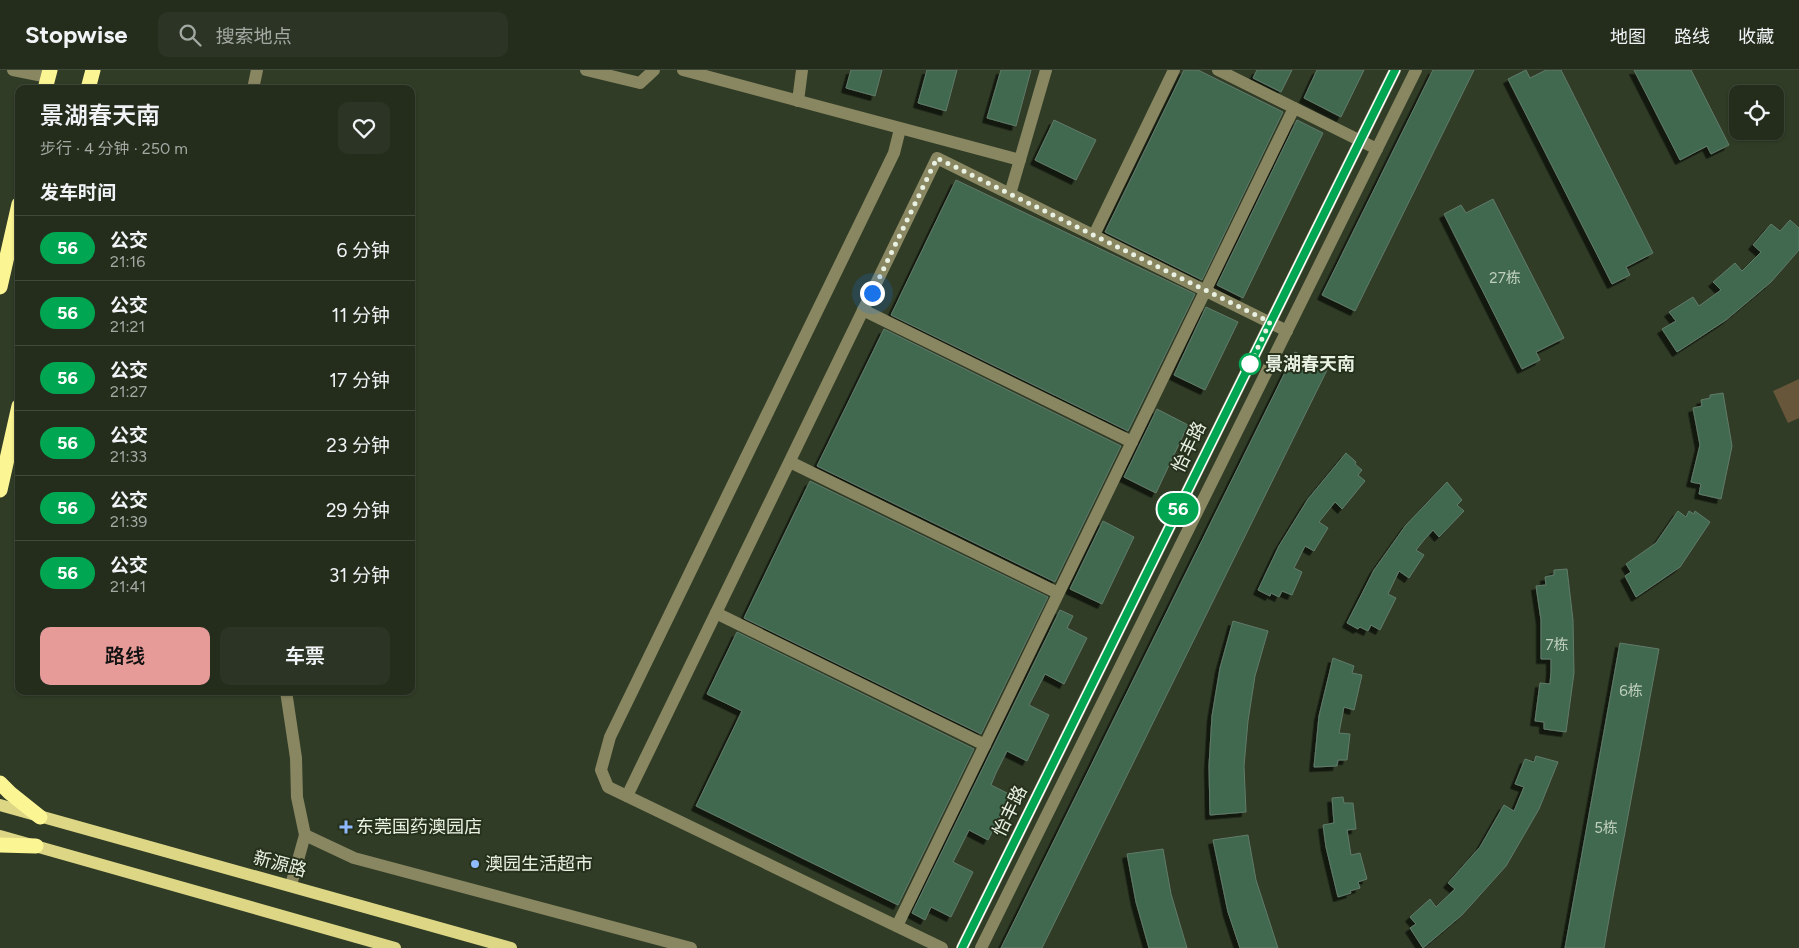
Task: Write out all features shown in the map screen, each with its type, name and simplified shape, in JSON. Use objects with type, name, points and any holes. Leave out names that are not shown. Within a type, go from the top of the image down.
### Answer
[{"type":"highway","points":[[89,85],[93,70]]},
{"type":"highway","points":[[0,287],[15,221]]},
{"type":"highway","points":[[0,490],[15,424]]},
{"type":"highway","points":[[0,783],[40,817]]},
{"type":"highway","points":[[0,846],[36,846]]},
{"type":"main road","name":"新源路","points":[[0,805],[511,948]]},
{"type":"main road","points":[[0,836],[395,948]]},
{"type":"street","points":[[13,70],[48,79]]},
{"type":"street","points":[[254,85],[257,70]]},
{"type":"street","points":[[586,70],[640,83],[654,70]]},
{"type":"street","points":[[683,70],[900,130],[1020,160]]},
{"type":"street","points":[[798,102],[802,70]]},
{"type":"street","points":[[1010,194],[1046,70]]},
{"type":"street","points":[[1094,235],[1174,70]]},
{"type":"street","points":[[1218,70],[1377,148]]},
{"type":"street","name":"怡丰路","points":[[962,948],[1395,70]]},
{"type":"street","name":"怡丰路","points":[[980,948],[1416,70]]},
{"type":"street","points":[[897,926],[1294,108]]},
{"type":"street","points":[[900,130],[894,153],[610,737],[602,770],[608,787],[937,947]]},
{"type":"street","points":[[627,796],[937,158],[1287,330]]},
{"type":"street","points":[[863,310],[1132,442]]},
{"type":"street","points":[[790,462],[1058,593]]},
{"type":"street","points":[[716,613],[985,745]]},
{"type":"street","points":[[287,695],[296,758],[296,797],[305,835],[291,885]]},
{"type":"street","points":[[305,835],[354,858],[691,948]]},
{"type":"shaded area","points":[[1799,379],[1799,418],[1788,423],[1773,391]]},
{"type":"building","points":[[851,70],[882,70],[875,96],[846,88]]},
{"type":"building","points":[[927,70],[957,70],[946,111],[918,103]]},
{"type":"building","points":[[1001,70],[1031,70],[1016,126],[987,118]]},
{"type":"building","points":[[1184,70],[1198,70],[1283,112],[1202,280],[1105,232]]},
{"type":"building","points":[[1257,70],[1292,70],[1281,92],[1253,78]]},
{"type":"building","points":[[1317,70],[1364,70],[1341,117],[1304,98]]},
{"type":"building","points":[[1433,70],[1474,70],[1355,311],[1322,295]]},
{"type":"building","points":[[1526,70],[1530,78],[1546,70],[1561,70],[1653,253],[1626,267],[1630,275],[1612,284],[1508,79]]},
{"type":"building","points":[[1634,70],[1691,70],[1729,145],[1711,154],[1707,146],[1680,160]]},
{"type":"building","points":[[1054,120],[1096,140],[1076,180],[1035,160]]},
{"type":"building","points":[[1297,120],[1323,133],[1243,298],[1217,285]]},
{"type":"building","points":[[956,180],[1195,294],[1128,431],[891,315]]},
{"type":"building","points":[[1493,199],[1564,338],[1536,352],[1540,360],[1522,369],[1444,214],[1461,205],[1466,213]]},
{"type":"building","points":[[1790,220],[1799,228],[1799,250],[1771,282],[1726,320],[1677,352],[1662,329],[1676,321],[1669,312],[1693,297],[1699,306],[1721,290],[1713,282],[1735,263],[1742,271],[1761,252],[1753,245],[1771,224],[1780,231]]},
{"type":"building","points":[[1206,307],[1238,322],[1205,390],[1174,375]]},
{"type":"building","points":[[884,329],[1121,446],[1055,582],[817,466]]},
{"type":"building","points":[[1295,352],[1328,368],[1042,948],[1001,948]]},
{"type":"building","points":[[1723,393],[1732,446],[1721,499],[1699,494],[1701,484],[1691,482],[1700,445],[1693,408],[1702,406],[1701,400],[1710,398],[1710,395]]},
{"type":"building","points":[[1157,409],[1188,425],[1156,493],[1124,477]]},
{"type":"building","points":[[1346,453],[1362,470],[1358,475],[1365,481],[1342,509],[1335,502],[1319,522],[1328,528],[1314,551],[1305,546],[1294,568],[1302,572],[1292,595],[1282,591],[1279,597],[1271,593],[1270,596],[1258,590],[1279,546],[1308,499]]},
{"type":"building","points":[[810,481],[1048,597],[981,734],[744,618]]},
{"type":"building","points":[[1447,482],[1462,500],[1457,505],[1464,511],[1439,537],[1433,530],[1424,540],[1416,550],[1424,555],[1409,578],[1399,571],[1388,594],[1396,598],[1380,630],[1371,625],[1368,631],[1360,627],[1358,629],[1347,623],[1374,570],[1406,525]]},
{"type":"building","points":[[1678,511],[1686,517],[1689,511],[1694,514],[1695,511],[1710,522],[1680,567],[1636,597],[1625,576],[1631,572],[1626,564],[1656,543]]},
{"type":"building","points":[[1103,521],[1134,537],[1102,604],[1070,589]]},
{"type":"building","points":[[1567,569],[1573,620],[1574,673],[1566,732],[1544,729],[1544,722],[1535,721],[1540,683],[1550,684],[1551,671],[1551,659],[1541,659],[1541,620],[1536,586],[1546,585],[1545,577],[1554,575],[1554,570]]},
{"type":"building","points":[[1060,610],[1073,616],[1067,628],[1087,638],[1064,684],[1045,674],[1029,705],[1049,715],[1027,761],[1007,751],[996,773],[991,785],[1011,795],[988,840],[969,830],[953,862],[973,872],[951,917],[931,907],[925,920],[912,913]]},
{"type":"building","points":[[1233,621],[1268,631],[1255,676],[1248,721],[1244,766],[1246,812],[1210,815],[1209,766],[1212,716],[1220,668]]},
{"type":"building","points":[[737,632],[974,749],[898,905],[696,806],[742,711],[707,694]]},
{"type":"building","points":[[1620,643],[1659,649],[1604,948],[1565,948]]},
{"type":"building","points":[[1333,658],[1354,666],[1352,673],[1362,675],[1354,710],[1344,707],[1339,733],[1350,734],[1347,760],[1338,760],[1337,766],[1314,767],[1319,716]]},
{"type":"building","points":[[1536,756],[1558,762],[1539,809],[1506,866],[1462,915],[1423,948],[1410,928],[1416,924],[1410,917],[1430,899],[1436,907],[1455,889],[1448,883],[1480,847],[1504,805],[1514,811],[1524,787],[1515,784],[1525,759],[1534,762]]},
{"type":"building","points":[[1343,797],[1344,803],[1353,803],[1356,829],[1347,830],[1351,855],[1360,853],[1367,879],[1358,882],[1360,888],[1338,897],[1326,847],[1323,825],[1334,823],[1332,798]]},
{"type":"building","points":[[1248,835],[1256,880],[1278,948],[1240,948],[1228,912],[1213,840]]},
{"type":"building","points":[[1163,849],[1171,894],[1187,948],[1149,948],[1136,902],[1127,854]]},
{"type":"bus line","name":"56","points":[[962,948],[1395,70]]},
{"type":"place","name":"景湖春天南","points":[[1250,364]]},
{"type":"place","name":"东莞国药澳园店","points":[[346,827]]},
{"type":"place","name":"澳园生活超市","points":[[475,864]]},
{"type":"route","points":[[872,293],[937,158],[1270,322],[1250,364]]}]
